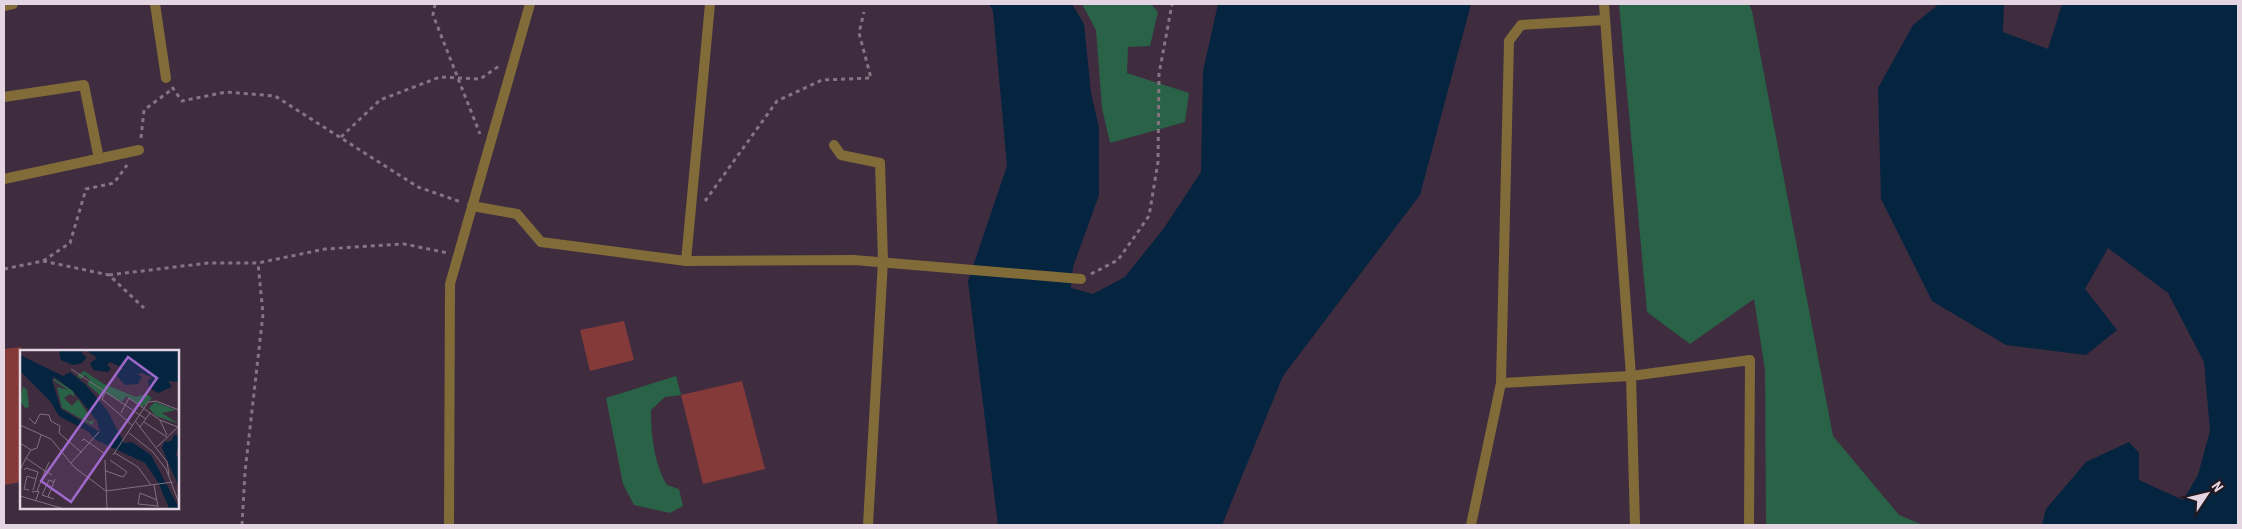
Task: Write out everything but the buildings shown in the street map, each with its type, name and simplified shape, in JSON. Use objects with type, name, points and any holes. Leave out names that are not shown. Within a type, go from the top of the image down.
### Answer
[{"type":"street","points":[[4,6],[13,4]]},
{"type":"street","points":[[155,4],[166,78]]},
{"type":"street","points":[[449,525],[450,284],[530,4]]},
{"type":"street","points":[[686,261],[710,4]]},
{"type":"street","points":[[1604,4],[1631,376],[1635,525]]},
{"type":"street","points":[[1471,525],[1501,384],[1509,41],[1521,25],[1604,20]]},
{"type":"street","points":[[4,97],[84,85],[99,158]]},
{"type":"street","points":[[834,146],[842,155],[880,163],[882,261],[868,525]]},
{"type":"street","points":[[4,179],[139,150]]},
{"type":"street","points":[[472,206],[517,214],[541,242],[686,261],[882,261],[1081,279]]},
{"type":"street","points":[[1501,384],[1631,376],[1750,360],[1749,525]]},
{"type":"path","points":[[435,4],[433,15],[487,152]]},
{"type":"path","points":[[1081,279],[1118,260],[1148,216],[1158,162],[1158,74],[1172,4]]},
{"type":"path","points":[[690,222],[777,101],[822,80],[871,78],[859,33],[864,12]]},
{"type":"path","points":[[341,137],[380,100],[440,77],[480,79],[516,54]]},
{"type":"path","points":[[166,78],[182,101],[226,92],[276,96],[418,187],[472,206]]},
{"type":"path","points":[[4,269],[43,261],[70,243],[86,189],[114,183],[139,150],[144,110],[173,88]]},
{"type":"path","points":[[43,261],[109,275],[208,263],[258,263],[325,249],[404,244],[459,255]]},
{"type":"path","points":[[242,525],[245,472],[263,314],[258,263]]},
{"type":"path","points":[[109,275],[144,308]]},
{"type":"green space","points":[[1082,4],[1151,4],[1158,12],[1150,46],[1128,47],[1127,73],[1189,93],[1185,122],[1110,143],[1102,108],[1096,30]]},
{"type":"green space","points":[[1619,4],[1749,4],[1752,11],[1833,436],[1899,515],[1923,525],[1766,525],[1765,370],[1754,299],[1690,344],[1647,312]]},
{"type":"green space","points":[[676,376],[681,395],[665,397],[651,410],[653,439],[659,468],[667,485],[679,489],[683,506],[670,513],[634,505],[623,484],[606,398]]},
{"type":"water","points":[[989,4],[1072,4],[1084,24],[1091,93],[1099,128],[1099,195],[1073,267],[1071,288],[1093,294],[1125,277],[1164,228],[1201,172],[1203,71],[1218,4],[1471,4],[1420,195],[1283,376],[1222,525],[998,525],[968,281],[1007,166],[993,11]]},
{"type":"water","points":[[1939,4],[2004,4],[2003,32],[2048,49],[2062,4],[2238,4],[2238,525],[2042,525],[2046,509],[2086,462],[2129,442],[2139,453],[2139,480],[2183,500],[2198,475],[2210,431],[2204,362],[2168,293],[2108,248],[2085,289],[2117,330],[2086,355],[2006,345],[1932,301],[1881,199],[1878,88],[1913,25]]}]
